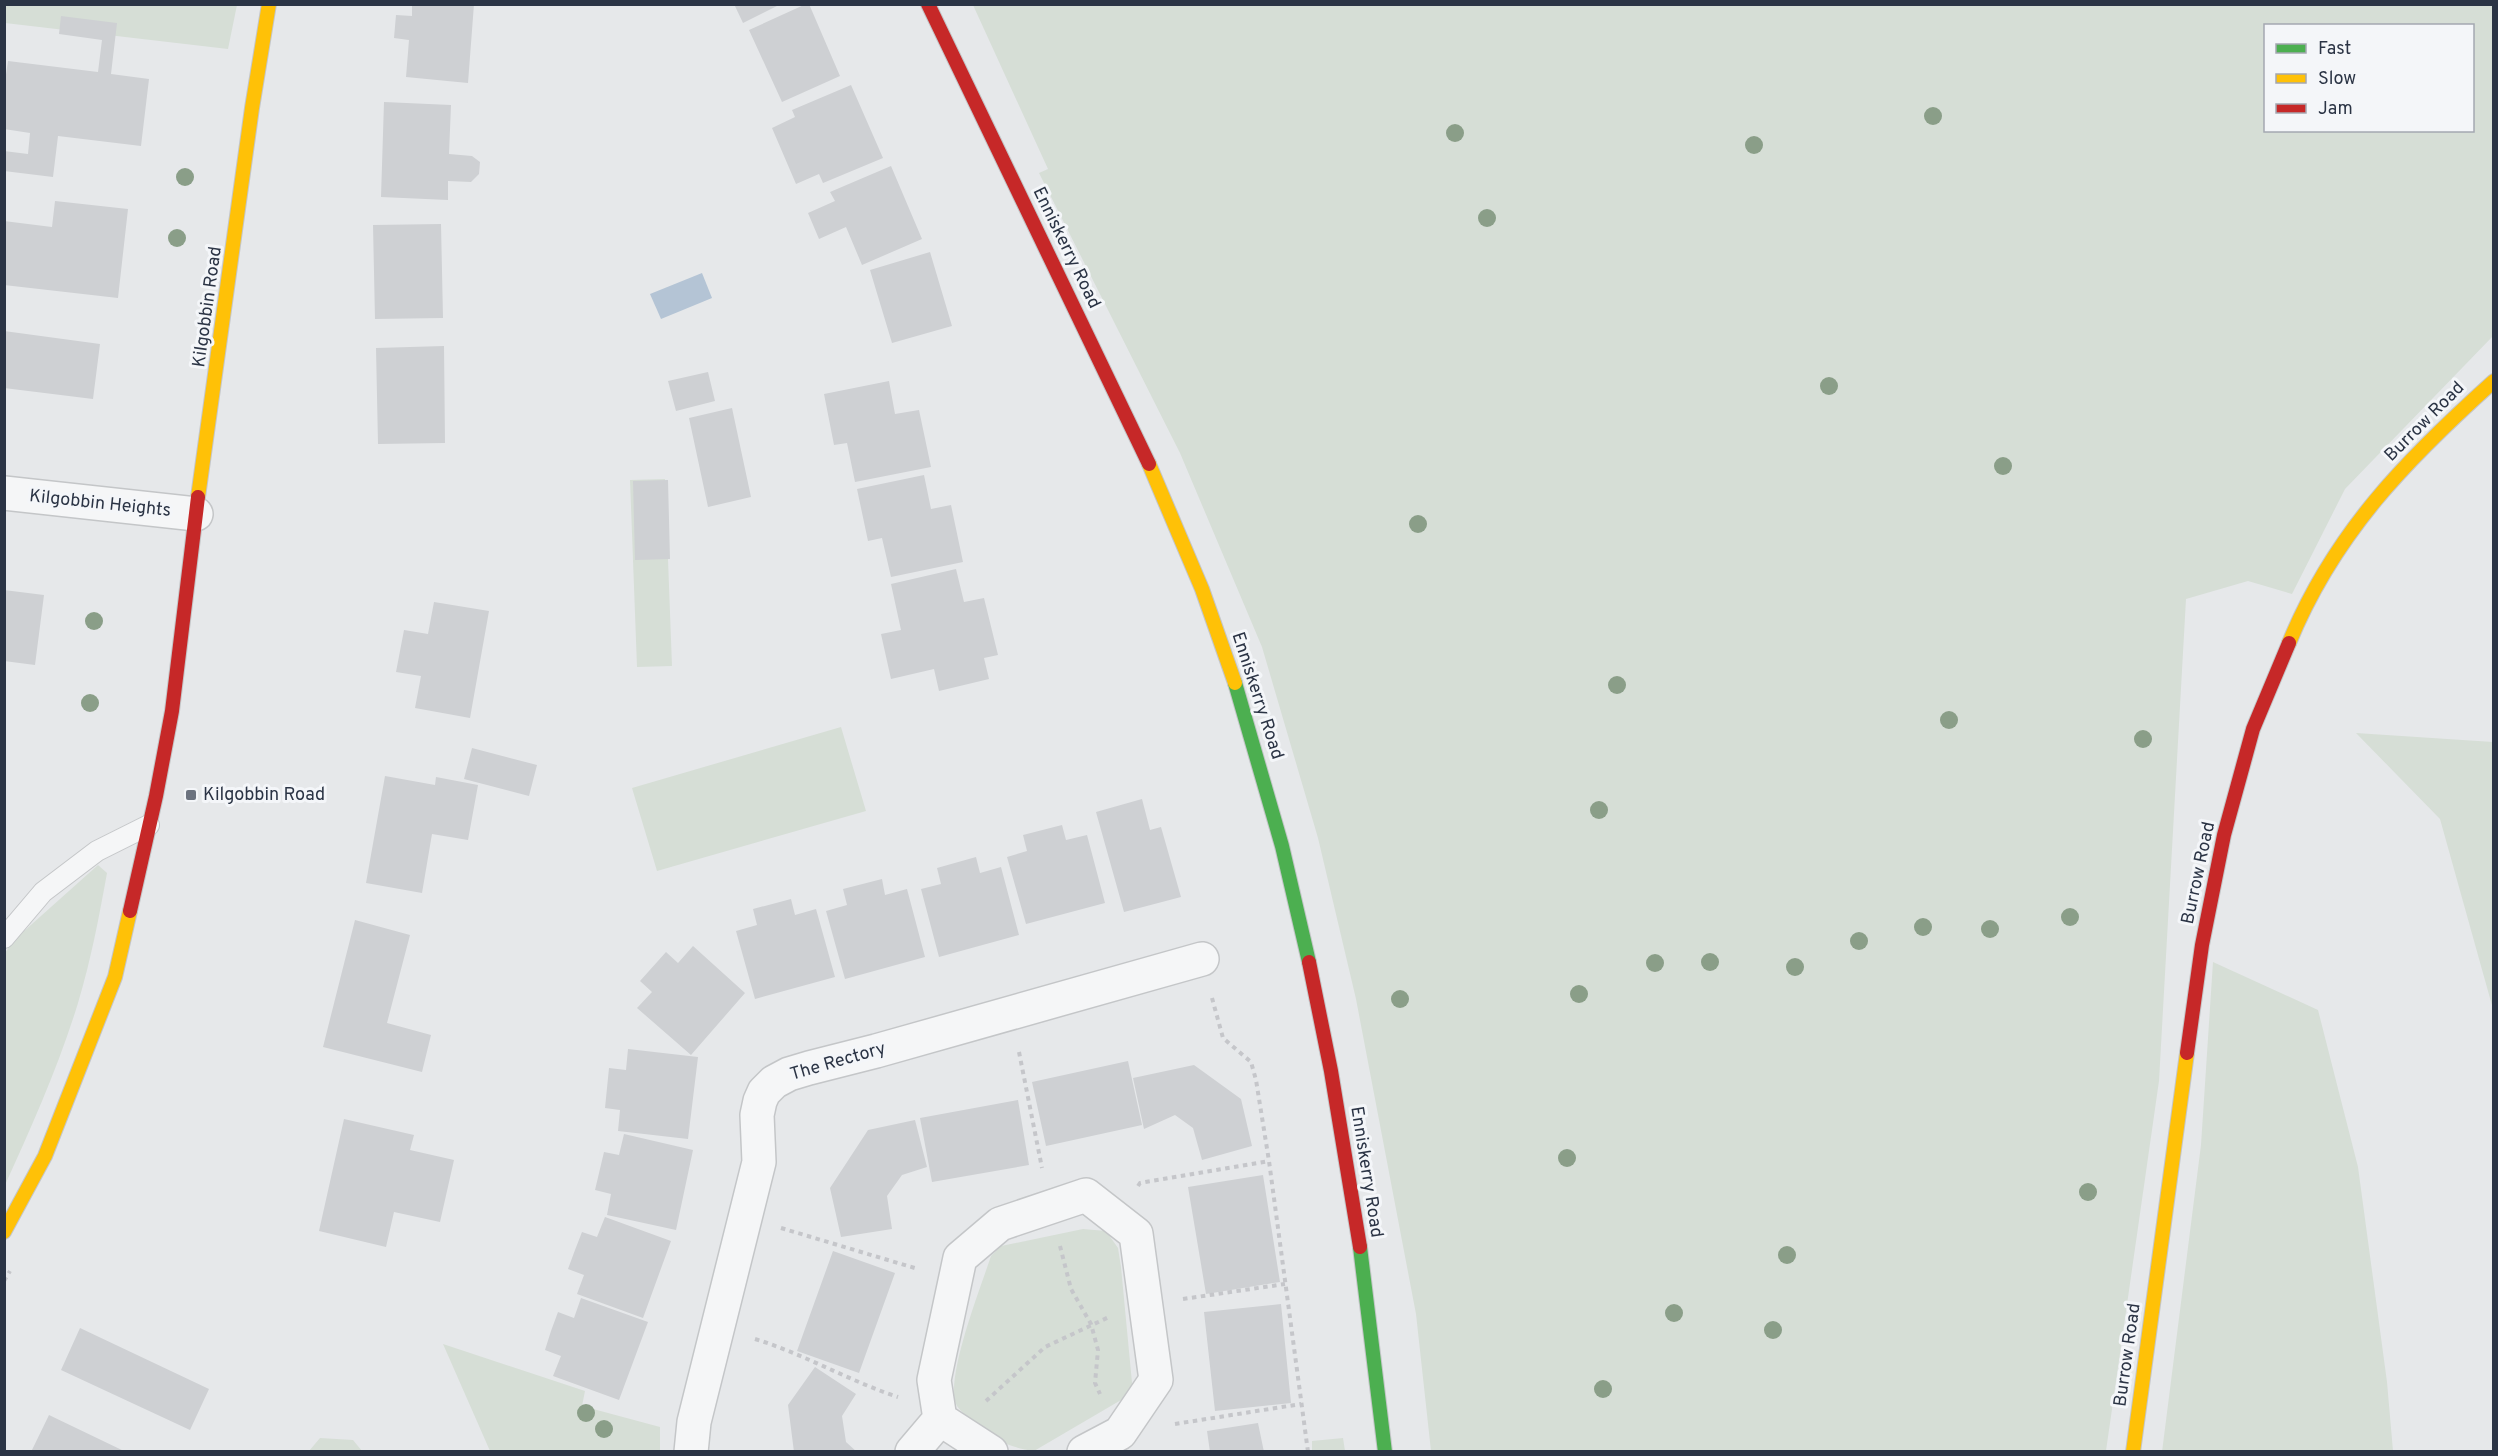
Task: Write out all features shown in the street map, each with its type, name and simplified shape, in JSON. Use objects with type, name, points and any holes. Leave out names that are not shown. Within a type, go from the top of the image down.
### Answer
[{"type":"street","name":"Kilgobbin Road","points":[[7,1221],[45,1156],[115,977],[149,825],[172,711],[196,514],[252,108],[269,4]]},
{"type":"street","name":"Enniskerry Road","points":[[928,4],[1158,480],[1203,591],[1236,684],[1265,780],[1315,985],[1337,1103],[1371,1324],[1385,1452]]},
{"type":"street","name":"Burrow Road","points":[[2133,1452],[2202,945],[2224,835],[2253,729],[2297,623],[2330,560],[2363,513],[2402,470],[2449,421],[2493,381]]},
{"type":"street","name":"Kilgobbin Heights","points":[[4,493],[196,514]]},
{"type":"street","name":"The Rectory","points":[[690,1452],[694,1422],[759,1162],[757,1115],[764,1092],[774,1082],[789,1074],[809,1068],[1202,959]]},
{"type":"street","points":[[991,1452],[946,1420],[934,1380],[960,1258],[1000,1224],[1086,1195],[1136,1234],[1156,1380],[1120,1433],[1084,1452]]},
{"type":"street","points":[[912,1452],[946,1420]]},
{"type":"lane","points":[[4,938],[43,892],[97,851],[149,825]]},
{"type":"path","points":[[1202,959],[1223,1038],[1251,1062],[1269,1161],[1308,1452]]},
{"type":"path","points":[[1011,1012],[1050,1207],[1071,1289],[1091,1324],[1098,1350],[1095,1383],[1120,1433]]},
{"type":"path","points":[[1113,1216],[1140,1183],[1269,1161]]},
{"type":"path","points":[[746,1216],[956,1280]]},
{"type":"path","points":[[718,1327],[776,1345],[946,1420],[973,1414],[1001,1385],[1045,1347],[1091,1324],[1144,1305],[1285,1284]]},
{"type":"path","points":[[1138,1405],[1167,1425],[1301,1404]]},
{"type":"shaded area","points":[[4,5],[237,5],[228,49],[5,23]]},
{"type":"shaded area","points":[[973,5],[2493,5],[2493,336],[2345,489],[2292,594],[2248,581],[2186,599],[2159,1081],[2106,1451],[1431,1451],[1416,1314],[1356,999],[1318,838],[1262,647],[1180,453],[1039,173],[1048,169]]},
{"type":"shaded area","points":[[665,479],[672,666],[637,667],[630,480]]},
{"type":"shaded area","points":[[841,727],[866,811],[657,871],[632,788]]},
{"type":"shaded area","points":[[2356,733],[2493,742],[2493,1009],[2440,819]]},
{"type":"shaded area","points":[[98,865],[107,873],[91,955],[78,1003],[54,1072],[5,1185],[5,953],[13,941]]},
{"type":"shaded area","points":[[2213,962],[2318,1010],[2358,1167],[2387,1382],[2393,1451],[2162,1452],[2201,1145]]},
{"type":"shaded area","points":[[1083,1229],[1106,1231],[1118,1248],[1133,1393],[1034,1451],[1018,1448],[989,1435],[957,1406],[954,1394],[955,1376],[965,1332],[991,1256],[1001,1246]]},
{"type":"shaded area","points":[[443,1344],[585,1391],[582,1406],[660,1427],[660,1451],[490,1451]]},
{"type":"shaded area","points":[[320,1438],[353,1440],[362,1451],[309,1451]]},
{"type":"shaded area","points":[[1343,1438],[1345,1451],[1312,1451],[1312,1441]]},
{"type":"water","points":[[702,273],[712,298],[661,319],[650,294]]},
{"type":"building","points":[[412,4],[474,4],[468,83],[406,77],[409,40],[394,38],[396,15],[412,16]]},
{"type":"building","points":[[734,4],[781,4],[743,23]]},
{"type":"building","points":[[809,4],[840,76],[782,102],[749,30]]},
{"type":"building","points":[[61,16],[117,23],[111,74],[149,79],[141,146],[58,136],[53,177],[4,171],[4,151],[28,154],[30,133],[4,129],[4,88],[8,61],[98,72],[102,40],[59,34]]},
{"type":"building","points":[[851,85],[883,158],[823,183],[819,174],[796,184],[772,128],[795,117],[792,110]]},
{"type":"building","points":[[384,102],[451,105],[449,154],[472,156],[480,162],[479,174],[471,182],[448,181],[448,200],[381,197]]},
{"type":"building","points":[[891,166],[922,239],[862,265],[846,227],[819,239],[808,213],[835,201],[830,192]]},
{"type":"building","points":[[55,201],[128,209],[118,298],[4,285],[4,221],[52,227]]},
{"type":"building","points":[[441,224],[443,318],[375,319],[373,225]]},
{"type":"building","points":[[930,252],[952,326],[892,343],[870,270]]},
{"type":"building","points":[[4,331],[100,344],[93,399],[4,388]]},
{"type":"building","points":[[444,346],[445,443],[378,444],[376,348]]},
{"type":"building","points":[[708,372],[715,401],[676,411],[668,381]]},
{"type":"building","points":[[889,381],[895,414],[919,410],[931,467],[855,482],[847,443],[834,445],[824,394]]},
{"type":"building","points":[[732,408],[751,497],[708,507],[689,418]]},
{"type":"building","points":[[924,475],[931,509],[951,505],[963,562],[891,577],[882,538],[868,541],[857,489]]},
{"type":"building","points":[[668,480],[670,559],[635,560],[633,481]]},
{"type":"building","points":[[956,569],[964,602],[984,598],[998,655],[984,658],[989,679],[939,691],[934,669],[891,679],[881,634],[901,630],[891,584]]},
{"type":"building","points":[[4,590],[44,595],[35,665],[4,661]]},
{"type":"building","points":[[434,602],[489,611],[470,718],[415,708],[421,676],[396,672],[404,630],[428,634]]},
{"type":"building","points":[[472,748],[537,765],[529,796],[464,779]]},
{"type":"building","points":[[385,776],[435,785],[436,777],[478,785],[468,840],[432,834],[422,893],[366,883]]},
{"type":"building","points":[[1142,799],[1150,830],[1161,827],[1181,897],[1124,912],[1096,812]]},
{"type":"building","points":[[1062,825],[1066,840],[1087,835],[1105,903],[1026,924],[1007,857],[1027,851],[1023,835]]},
{"type":"building","points":[[976,857],[980,873],[1001,867],[1019,935],[939,957],[921,889],[941,884],[937,868]]},
{"type":"building","points":[[882,879],[885,895],[907,889],[925,957],[845,979],[826,911],[847,905],[843,889]]},
{"type":"building","points":[[791,899],[795,915],[816,909],[835,977],[755,999],[736,931],[757,925],[753,909]]},
{"type":"building","points":[[355,920],[410,935],[387,1023],[431,1035],[422,1072],[323,1047]]},
{"type":"building","points":[[693,946],[745,993],[691,1055],[637,1008],[652,992],[640,981],[666,952],[678,963]]},
{"type":"building","points":[[628,1049],[698,1057],[688,1139],[618,1131],[620,1110],[605,1108],[609,1068],[626,1070]]},
{"type":"building","points":[[1128,1061],[1142,1125],[1046,1146],[1032,1082]]},
{"type":"building","points":[[1194,1065],[1241,1099],[1252,1146],[1202,1160],[1193,1128],[1175,1115],[1144,1129],[1133,1078]]},
{"type":"building","points":[[1018,1100],[1029,1165],[932,1182],[920,1118]]},
{"type":"building","points":[[344,1119],[414,1135],[410,1150],[454,1160],[440,1222],[394,1212],[386,1247],[319,1231]]},
{"type":"building","points":[[915,1120],[927,1167],[902,1175],[887,1196],[892,1229],[841,1237],[830,1188],[868,1130]]},
{"type":"building","points":[[624,1134],[693,1150],[676,1230],[607,1215],[611,1194],[595,1190],[604,1152],[619,1155]]},
{"type":"building","points":[[1263,1175],[1280,1282],[1206,1294],[1188,1187]]},
{"type":"building","points":[[605,1217],[671,1241],[643,1318],[577,1294],[584,1275],[568,1269],[582,1232],[597,1237]]},
{"type":"building","points":[[833,1251],[895,1273],[859,1373],[797,1351]]},
{"type":"building","points":[[581,1298],[648,1322],[619,1400],[553,1376],[561,1356],[545,1350],[551,1331],[558,1312],[574,1318]]},
{"type":"building","points":[[1281,1304],[1291,1403],[1215,1411],[1204,1312]]},
{"type":"building","points":[[80,1328],[209,1389],[190,1430],[61,1370]]},
{"type":"building","points":[[815,1367],[856,1394],[842,1416],[846,1442],[857,1452],[794,1452],[788,1405]]},
{"type":"building","points":[[49,1415],[126,1452],[31,1452]]},
{"type":"building","points":[[1258,1423],[1264,1452],[1210,1452],[1207,1431]]},
{"type":"traffic: fast","points":[[1235,683],[1282,846],[1309,962]]},
{"type":"traffic: fast","points":[[1360,1247],[1385,1452]]},
{"type":"traffic: slow","points":[[198,497],[252,108],[269,4]]},
{"type":"traffic: slow","points":[[2289,643],[2307,603],[2328,567],[2376,500],[2432,439],[2494,381]]},
{"type":"traffic: slow","points":[[1149,464],[1202,589],[1235,683]]},
{"type":"traffic: slow","points":[[4,1232],[45,1156],[115,977],[130,911]]},
{"type":"traffic: slow","points":[[2133,1452],[2187,1053]]},
{"type":"traffic: jam","points":[[928,4],[1149,464]]},
{"type":"traffic: jam","points":[[130,911],[156,796],[172,711],[198,497]]},
{"type":"traffic: jam","points":[[2187,1053],[2202,945],[2224,835],[2253,729],[2289,643]]},
{"type":"traffic: jam","points":[[1309,962],[1331,1071],[1360,1247]]},
{"type":"place","name":"Kilgobbin Road","points":[[191,795]]}]
